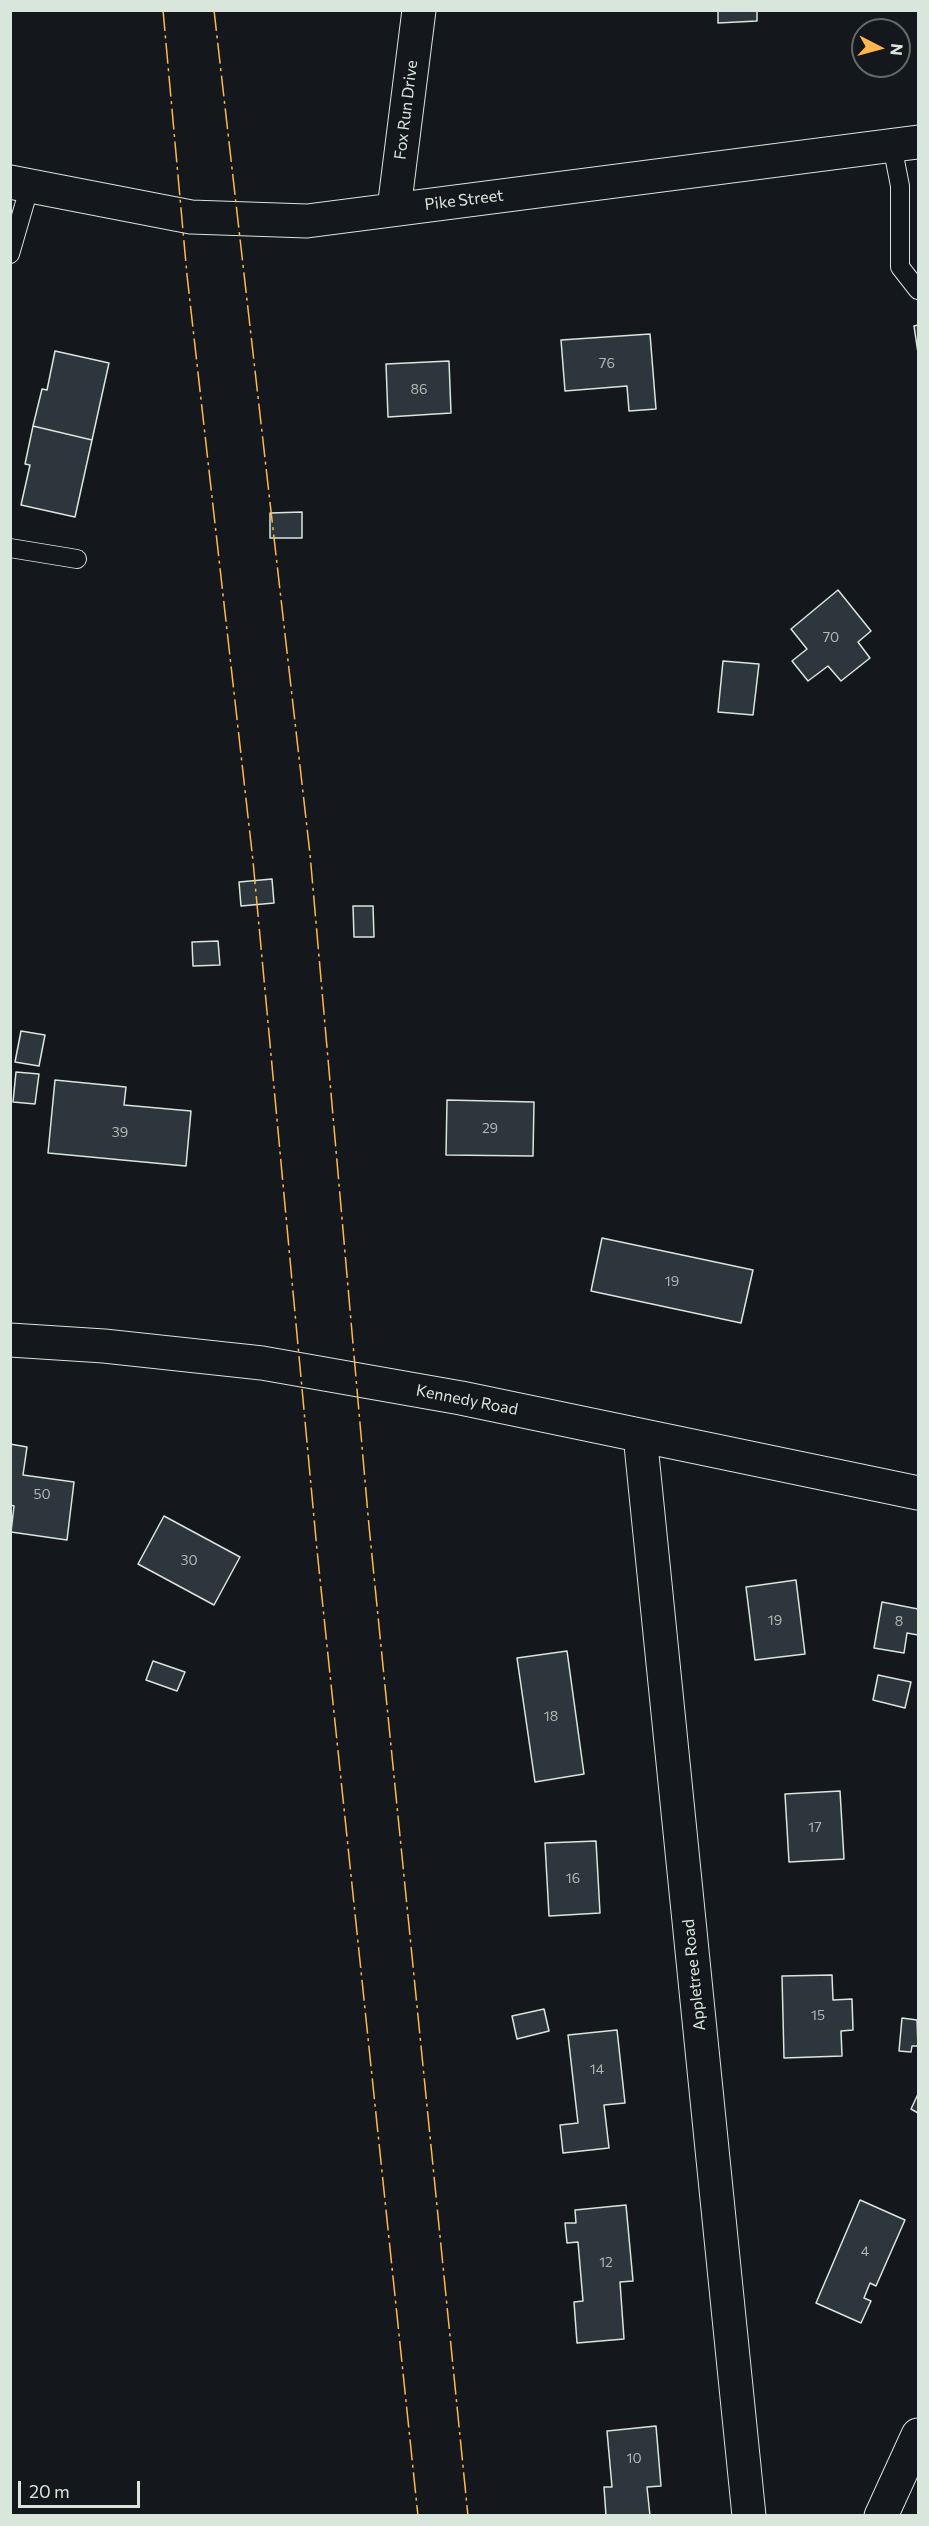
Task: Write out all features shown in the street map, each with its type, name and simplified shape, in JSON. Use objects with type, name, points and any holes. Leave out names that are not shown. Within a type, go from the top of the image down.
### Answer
[{"type":"street","name":"Fox Run Drive","points":[[394,209],[419,10]]},
{"type":"street","name":"Pike Street","points":[[20,184],[191,217],[307,221],[905,144]]},
{"type":"street","name":"Kennedy Road","points":[[10,1340],[104,1346],[262,1363],[461,1398],[918,1492]]},
{"type":"street","name":"Appletree Road","points":[[640,1435],[749,2516]]},
{"type":"street","points":[[881,2516],[918,2435]]},
{"type":"lane","points":[[905,144],[900,186],[900,267],[918,290]]},
{"type":"lane","points":[[10,255],[20,184]]},
{"type":"lane","points":[[10,548],[77,559]]},
{"type":"building","points":[[718,10],[757,10],[757,21],[718,23]]},
{"type":"building","points":[[918,325],[918,353],[914,326]]},
{"type":"building","points":[[650,334],[656,409],[629,411],[627,386],[565,391],[561,340]]},
{"type":"building","points":[[55,351],[109,363],[92,440],[33,426],[42,389],[47,390]]},
{"type":"building","points":[[449,361],[451,413],[388,417],[386,364]]},
{"type":"building","points":[[33,426],[92,440],[75,517],[21,505],[30,465],[25,464]]},
{"type":"building","points":[[302,512],[302,538],[270,538],[270,513]]},
{"type":"building","points":[[838,590],[871,631],[858,642],[870,658],[841,681],[828,666],[808,681],[792,661],[807,649],[791,629]]},
{"type":"building","points":[[723,661],[759,664],[753,715],[718,712]]},
{"type":"building","points":[[272,879],[274,903],[241,906],[239,882]]},
{"type":"building","points":[[353,906],[373,906],[374,937],[354,937]]},
{"type":"building","points":[[218,941],[220,965],[193,966],[192,942]]},
{"type":"building","points":[[21,1031],[45,1035],[39,1066],[15,1062]]},
{"type":"building","points":[[16,1072],[39,1074],[35,1104],[13,1102]]},
{"type":"building","points":[[55,1080],[126,1087],[124,1105],[191,1111],[186,1166],[48,1153]]},
{"type":"building","points":[[447,1100],[534,1102],[533,1156],[446,1155]]},
{"type":"building","points":[[602,1238],[753,1270],[741,1323],[591,1291]]},
{"type":"building","points":[[10,1444],[27,1447],[23,1475],[74,1482],[67,1540],[11,1532],[14,1506],[10,1505]]},
{"type":"building","points":[[164,1516],[240,1557],[214,1605],[138,1564]]},
{"type":"building","points":[[796,1580],[805,1654],[755,1660],[746,1587]]},
{"type":"building","points":[[882,1602],[918,1609],[918,1635],[907,1633],[904,1653],[874,1648]]},
{"type":"building","points":[[567,1651],[584,1774],[535,1782],[517,1658]]},
{"type":"building","points":[[153,1661],[185,1672],[177,1691],[146,1680]]},
{"type":"building","points":[[878,1675],[911,1682],[905,1708],[873,1700]]},
{"type":"building","points":[[840,1791],[844,1859],[789,1862],[785,1794]]},
{"type":"building","points":[[596,1841],[600,1913],[549,1916],[545,1843]]},
{"type":"building","points":[[832,1975],[833,2000],[852,1999],[853,2030],[841,2031],[842,2056],[784,2058],[782,1976]]},
{"type":"building","points":[[544,2009],[549,2031],[517,2039],[512,2016]]},
{"type":"building","points":[[902,2018],[917,2020],[918,2046],[912,2046],[911,2052],[899,2051]]},
{"type":"building","points":[[617,2030],[625,2103],[604,2105],[609,2148],[563,2153],[560,2125],[578,2123],[568,2035]]},
{"type":"building","points":[[918,2094],[918,2113],[911,2109]]},
{"type":"building","points":[[860,2200],[905,2220],[876,2286],[870,2283],[864,2298],[871,2301],[861,2323],[816,2303]]},
{"type":"building","points":[[626,2205],[633,2281],[620,2282],[624,2339],[577,2343],[574,2302],[583,2301],[578,2242],[567,2243],[565,2223],[576,2223],[575,2210]]},
{"type":"building","points":[[656,2426],[661,2486],[647,2487],[650,2516],[606,2516],[604,2487],[612,2487],[607,2431]]},
{"type":"power","points":[[163,10],[187,275],[253,861],[317,1550],[418,2516]]},
{"type":"power","points":[[214,10],[310,854],[369,1526],[468,2516]]}]
